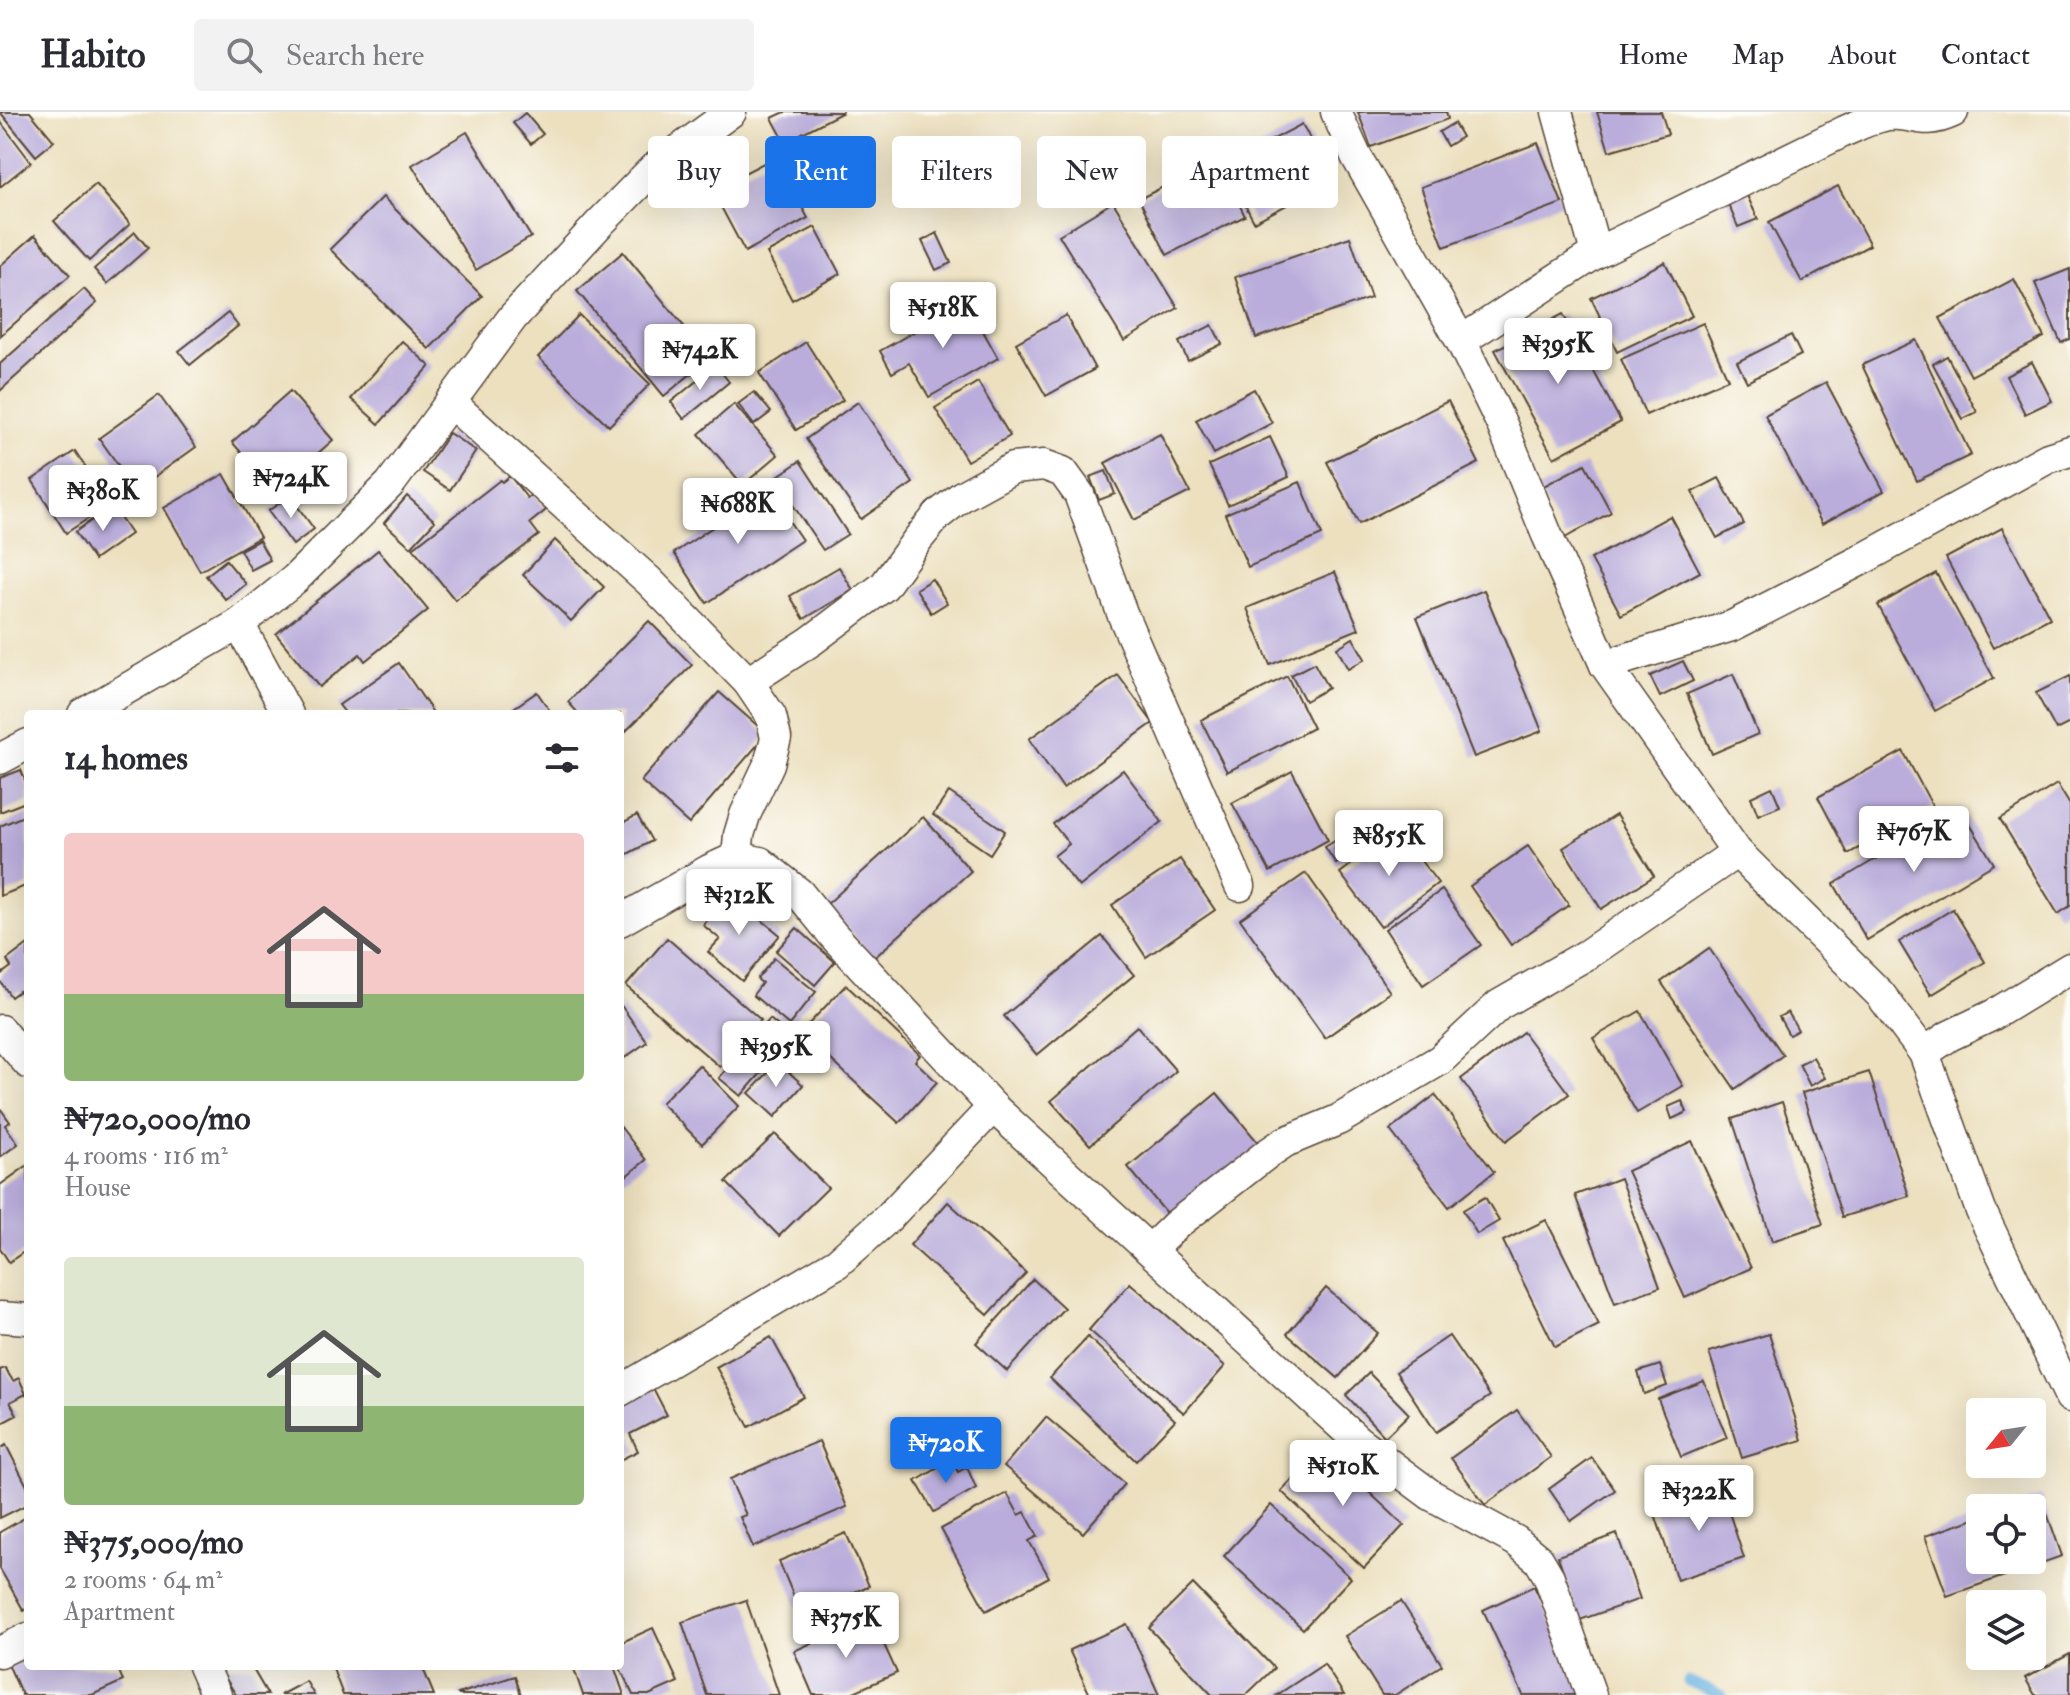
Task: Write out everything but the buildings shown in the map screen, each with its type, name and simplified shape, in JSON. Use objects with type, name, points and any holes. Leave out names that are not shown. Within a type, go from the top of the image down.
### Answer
[{"type":"street","points":[[90,710],[239,624],[295,579],[390,484],[513,317],[600,223],[653,169],[731,112]]},
{"type":"street","points":[[1336,112],[1356,156],[1461,341],[1502,425],[1605,665],[1737,852],[1880,994],[1924,1053],[1981,1211],[2070,1397]]},
{"type":"street","points":[[1557,112],[1596,253]]},
{"type":"street","points":[[1461,341],[1596,253],[1876,118],[1892,114],[1925,121],[1953,112]]},
{"type":"street","points":[[450,402],[649,581],[748,682],[771,716],[776,738],[769,764],[745,815],[737,857]]},
{"type":"street","points":[[1605,665],[1732,626],[2048,458],[2070,451]]},
{"type":"street","points":[[748,682],[811,641],[884,586],[938,515],[962,496],[1013,468],[1044,465],[1063,472],[1079,494],[1122,613],[1240,886]]},
{"type":"street","points":[[239,624],[286,710]]},
{"type":"street","points":[[0,759],[24,746]]},
{"type":"street","points":[[1151,1249],[1177,1224],[1267,1154],[1285,1142],[1338,1120],[1440,1060],[1499,1005],[1588,954],[1737,852]]},
{"type":"street","points":[[624,919],[737,857],[760,862],[799,893],[834,936],[993,1107],[1357,1440],[1431,1495],[1516,1541],[1539,1560],[1549,1577],[1591,1695]]},
{"type":"street","points":[[1924,1053],[2070,968]]},
{"type":"street","points":[[0,1030],[24,1058]]},
{"type":"street","points":[[624,1389],[837,1263],[889,1217],[993,1107]]},
{"type":"street","points":[[0,1317],[24,1319]]},
{"type":"street","points":[[0,1652],[24,1640]]},
{"type":"street","points":[[205,1670],[216,1695]]},
{"type":"waterway","points":[[1688,1681],[1721,1695]]}]
